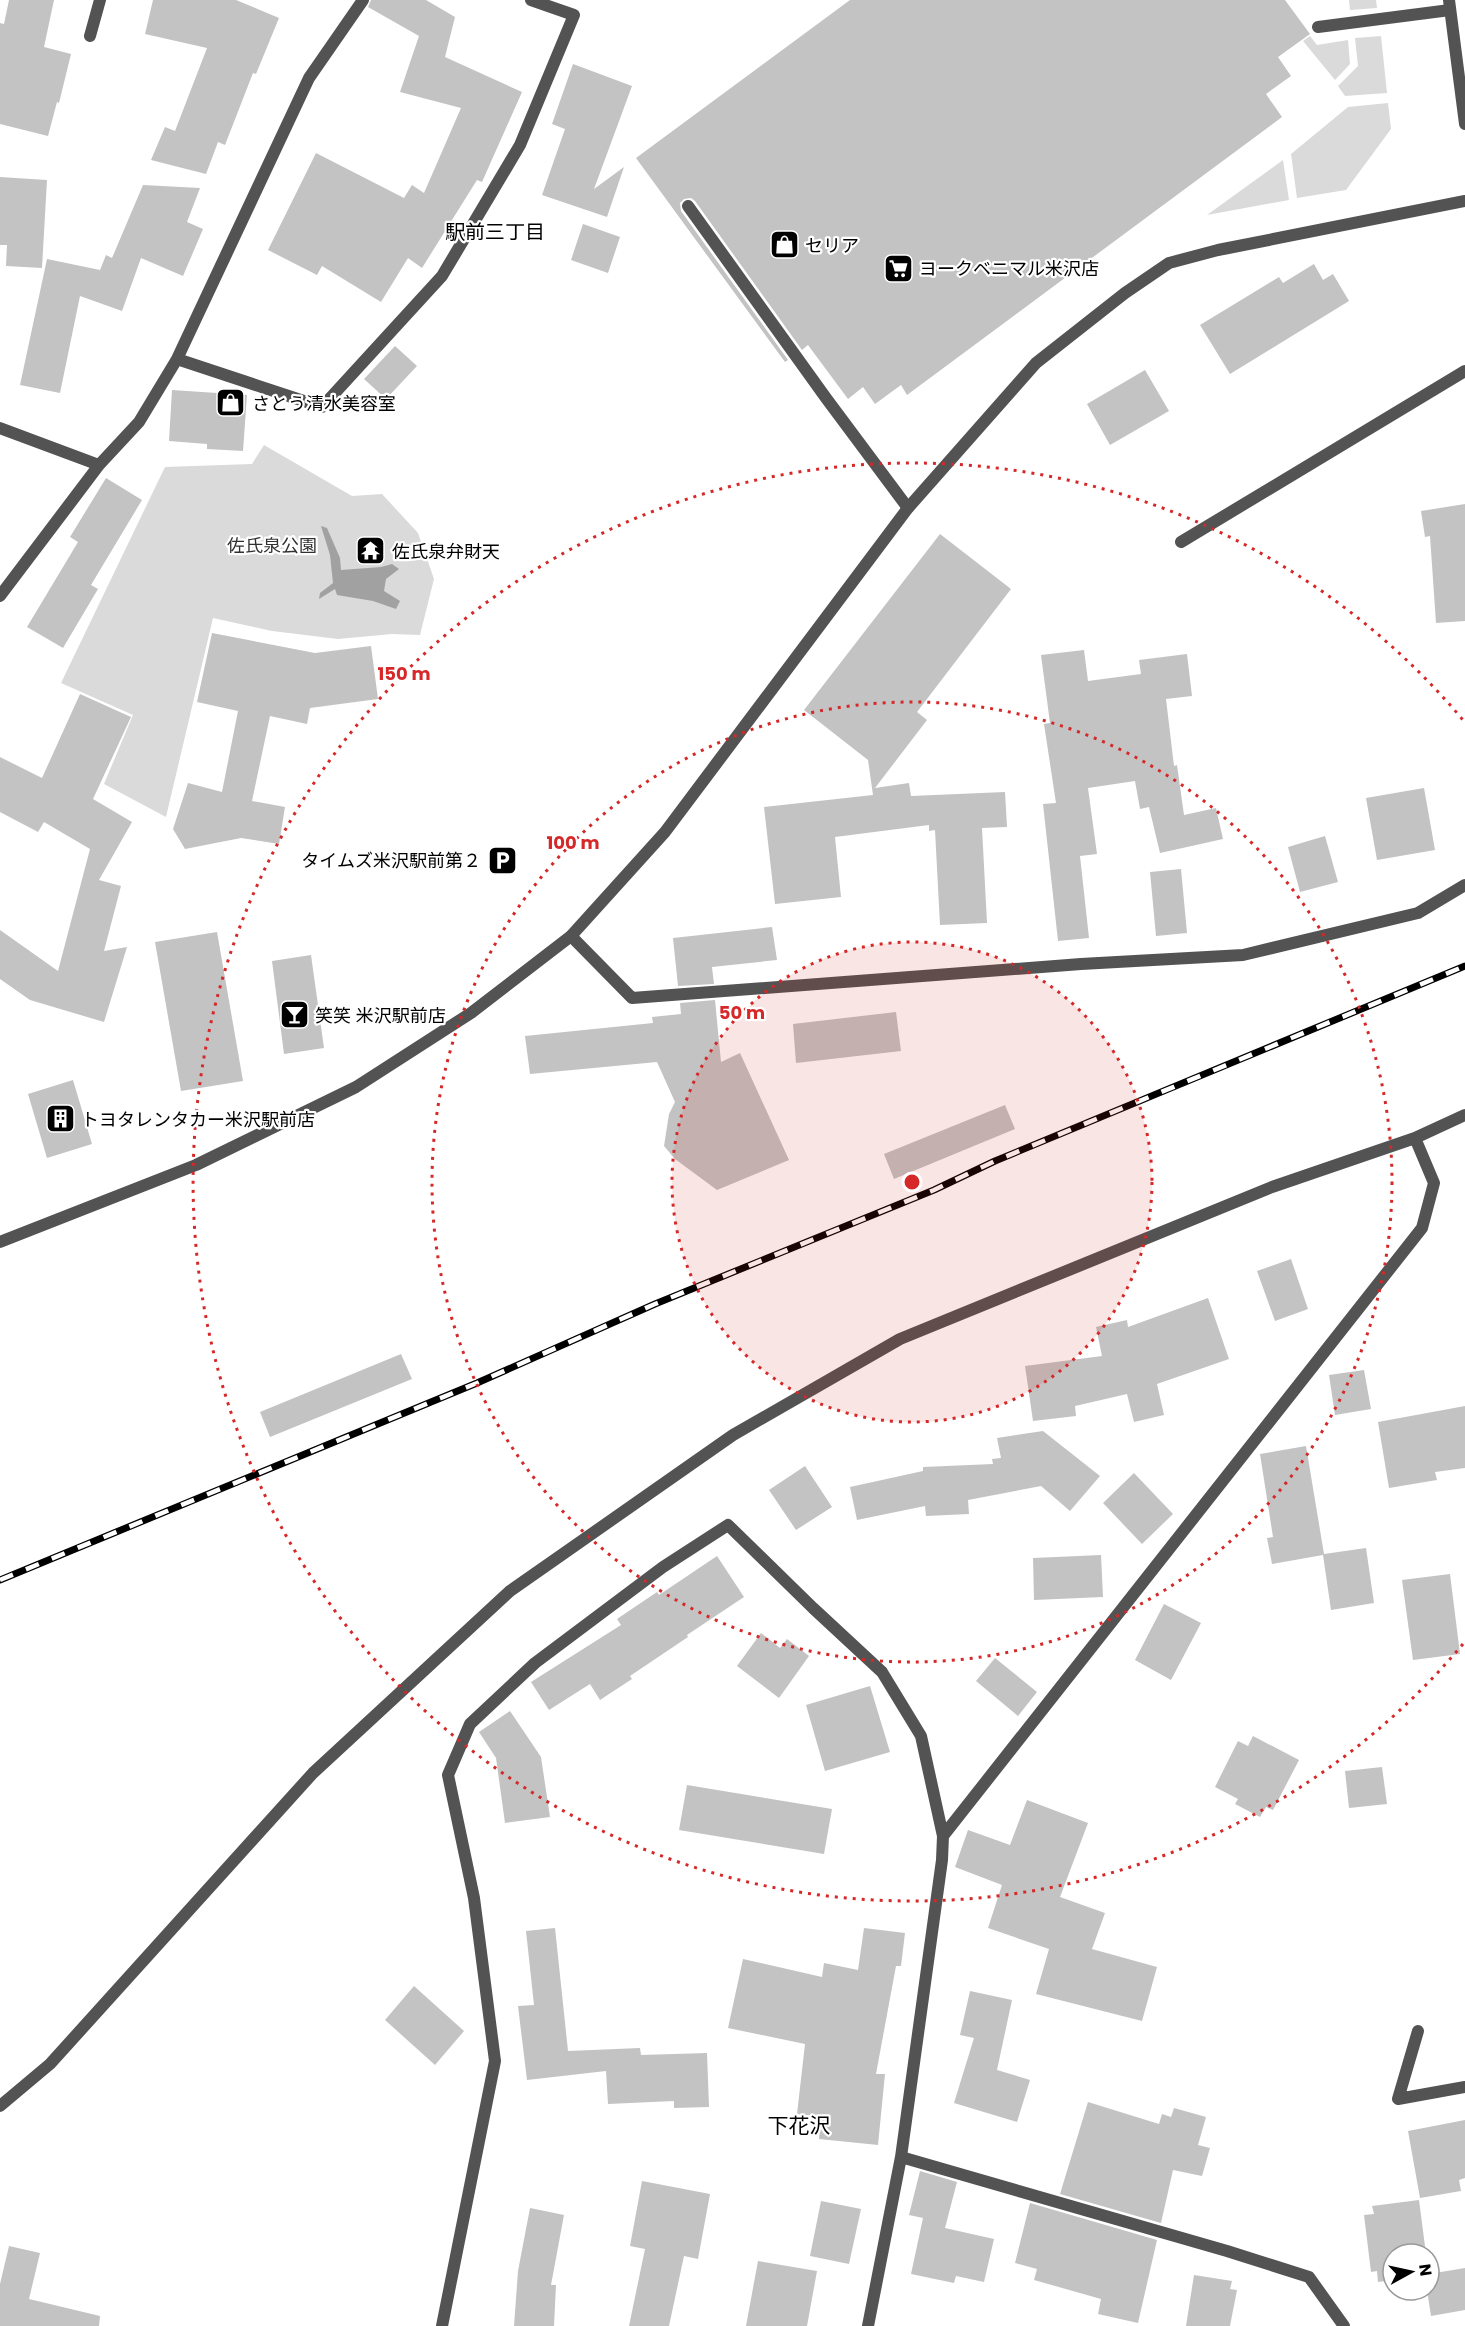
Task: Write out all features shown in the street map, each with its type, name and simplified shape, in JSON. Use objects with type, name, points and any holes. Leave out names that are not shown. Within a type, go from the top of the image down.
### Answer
[{"type":"street","points":[[90,36],[100,0]]},
{"type":"street","points":[[0,596],[99,465],[139,422],[177,358],[309,78],[363,0]]},
{"type":"street","points":[[177,358],[322,407],[442,276],[520,145],[574,15],[531,0]]},
{"type":"street","points":[[1318,27],[1450,5],[1465,124]]},
{"type":"street","points":[[0,1242],[196,1164],[356,1087],[471,1013],[571,936],[664,832],[908,507],[1036,363],[1125,293],[1169,263],[1218,250],[1465,201]]},
{"type":"street","points":[[688,206],[826,398],[908,507]]},
{"type":"street","points":[[1181,542],[1465,371]]},
{"type":"street","points":[[0,428],[99,465]]},
{"type":"street","points":[[571,936],[632,998],[1081,964],[1243,955],[1418,913],[1465,885]]},
{"type":"street","points":[[0,2106],[50,2064],[314,1773],[502,1598],[733,1435],[900,1340],[1272,1187],[1415,1138],[1465,1115]]},
{"type":"street","points":[[943,1836],[1422,1228],[1434,1183],[1415,1138]]},
{"type":"street","points":[[442,2326],[495,2061],[474,1898],[448,1775],[470,1724],[535,1663],[663,1567],[728,1525],[882,1672],[921,1736],[943,1836],[942,1860],[901,2157],[868,2326]]},
{"type":"street","points":[[1418,2031],[1398,2098],[1465,2087]]},
{"type":"street","points":[[901,2157],[1310,2277],[1344,2326]]},
{"type":"green space","points":[[1349,0],[1376,0],[1377,8],[1350,10]]},
{"type":"green space","points":[[1310,36],[1317,45],[1348,40],[1350,64],[1335,80],[1303,41]]},
{"type":"green space","points":[[1381,36],[1387,93],[1345,96],[1338,86],[1358,66],[1355,38]]},
{"type":"green space","points":[[1388,103],[1391,129],[1346,190],[1297,198],[1291,154],[1348,107]]},
{"type":"green space","points":[[1283,160],[1289,200],[1207,215]]},
{"type":"green space","name":"佐氏泉公園","points":[[264,445],[352,496],[382,494],[418,533],[434,579],[420,635],[392,634],[338,639],[272,631],[213,618],[166,817],[104,784],[133,715],[61,683],[165,467],[252,464]]},
{"type":"shaded area","points":[[321,526],[327,528],[340,558],[341,570],[392,564],[399,569],[386,579],[384,591],[400,601],[396,609],[373,601],[337,595],[335,589],[319,599],[320,593],[333,583],[330,555]]},
{"type":"building","points":[[9,0],[54,0],[44,47],[71,54],[48,136],[0,124],[0,23],[4,24]]},
{"type":"building","points":[[153,0],[236,0],[279,18],[256,74],[253,73],[225,145],[218,142],[206,174],[151,160],[165,127],[175,131],[207,48],[145,34]]},
{"type":"building","points":[[371,0],[426,0],[455,17],[445,57],[522,92],[482,182],[477,180],[422,268],[408,258],[381,302],[322,266],[317,275],[268,250],[316,153],[404,198],[412,185],[424,193],[461,108],[400,92],[419,36],[368,7]]},
{"type":"building","name":"ヨークベニマル米沢店","points":[[850,0],[1285,0],[1310,34],[1278,57],[1291,76],[1266,94],[1282,117],[907,395],[901,385],[875,404],[863,387],[848,399],[808,345],[802,350],[695,201],[691,198],[684,199],[680,203],[681,211],[788,360],[785,362],[636,158]]},
{"type":"building","points":[[573,64],[632,86],[594,189],[624,167],[607,217],[542,195],[565,129],[552,124]]},
{"type":"building","points":[[0,177],[47,180],[42,268],[6,266],[7,245],[0,245]]},
{"type":"building","points":[[143,185],[200,188],[187,222],[203,229],[183,276],[141,258],[122,311],[80,296],[60,393],[20,385],[47,259],[100,270],[106,255],[112,258]]},
{"type":"building","points":[[583,224],[620,237],[608,273],[571,260]]},
{"type":"building","points":[[1314,264],[1323,280],[1333,274],[1349,301],[1230,374],[1200,325],[1279,277],[1283,283]]},
{"type":"building","points":[[395,346],[417,366],[386,399],[364,379]]},
{"type":"building","points":[[1145,370],[1169,411],[1110,445],[1087,404]]},
{"type":"building","points":[[172,390],[247,395],[243,451],[207,449],[207,444],[169,441]]},
{"type":"building","points":[[106,478],[142,500],[91,585],[98,589],[63,648],[27,627],[78,542],[70,537]]},
{"type":"building","points":[[1465,504],[1465,621],[1436,623],[1430,536],[1425,537],[1421,511]]},
{"type":"building","points":[[940,534],[1011,589],[917,712],[927,720],[875,788],[909,783],[911,796],[1005,792],[1007,827],[982,828],[987,923],[940,925],[935,830],[929,831],[929,825],[835,837],[841,897],[775,904],[764,807],[873,795],[868,760],[804,710]]},
{"type":"building","points":[[212,633],[315,653],[371,646],[378,699],[310,708],[307,724],[270,716],[252,801],[285,807],[279,844],[241,838],[185,849],[173,829],[188,783],[222,792],[238,711],[197,702]]},
{"type":"building","points":[[1084,650],[1088,681],[1141,674],[1139,660],[1187,654],[1192,696],[1166,699],[1174,766],[1177,765],[1184,815],[1216,808],[1223,839],[1160,853],[1149,807],[1140,809],[1135,781],[1088,788],[1097,854],[1080,856],[1089,938],[1058,941],[1043,804],[1056,803],[1044,724],[1050,723],[1041,655]]},
{"type":"building","points":[[80,694],[131,717],[93,799],[132,822],[99,880],[121,886],[104,951],[127,947],[104,1022],[30,1000],[0,979],[0,930],[58,971],[90,849],[44,822],[38,832],[0,812],[0,757],[42,778]]},
{"type":"building","points":[[1424,788],[1435,850],[1377,860],[1366,798]]},
{"type":"building","points":[[1325,836],[1338,882],[1300,892],[1288,847]]},
{"type":"building","points":[[1181,869],[1187,933],[1156,936],[1150,872]]},
{"type":"building","points":[[772,927],[777,960],[712,967],[714,984],[678,986],[673,938]]},
{"type":"building","points":[[217,932],[243,1081],[181,1091],[155,942]]},
{"type":"building","points":[[311,955],[324,1048],[284,1054],[272,961]]},
{"type":"building","points":[[715,1000],[721,1062],[740,1053],[789,1160],[717,1190],[675,1159],[664,1146],[669,1114],[675,1102],[657,1062],[530,1074],[525,1036],[653,1023],[652,1017],[681,1014],[680,1003]]},
{"type":"building","points":[[896,1012],[901,1051],[796,1063],[793,1024]]},
{"type":"building","name":"トヨタレンタカー米沢駅前店","points":[[73,1080],[92,1144],[47,1158],[28,1094]]},
{"type":"building","points":[[1005,1105],[1015,1129],[894,1179],[884,1154]]},
{"type":"building","points":[[1291,1259],[1308,1309],[1275,1321],[1257,1271]]},
{"type":"building","points":[[1208,1298],[1229,1359],[1157,1384],[1164,1415],[1134,1422],[1127,1394],[1075,1406],[1076,1416],[1033,1421],[1025,1366],[1102,1356],[1096,1327],[1127,1320],[1128,1327]]},
{"type":"building","points":[[401,1354],[412,1379],[270,1437],[260,1412]]},
{"type":"building","points":[[1364,1370],[1371,1409],[1335,1415],[1329,1375]]},
{"type":"building","points":[[1465,1406],[1465,1468],[1435,1472],[1437,1480],[1389,1488],[1378,1422]]},
{"type":"building","points":[[1043,1431],[1100,1476],[1070,1511],[1041,1486],[968,1500],[969,1514],[926,1516],[925,1506],[857,1520],[850,1487],[923,1471],[923,1467],[993,1464],[992,1459],[1001,1458],[997,1438]]},
{"type":"building","points":[[1306,1446],[1324,1554],[1366,1548],[1374,1603],[1331,1610],[1323,1555],[1272,1564],[1267,1538],[1273,1537],[1260,1454]]},
{"type":"building","points":[[805,1466],[832,1507],[796,1530],[769,1490]]},
{"type":"building","points":[[1134,1473],[1173,1514],[1142,1544],[1103,1503]]},
{"type":"building","points":[[1101,1555],[1103,1597],[1034,1600],[1033,1558]]},
{"type":"building","points":[[717,1556],[744,1597],[687,1635],[688,1637],[630,1676],[632,1679],[600,1700],[590,1684],[549,1710],[531,1682],[621,1625],[617,1619],[657,1592],[659,1595]]},
{"type":"building","points":[[1450,1574],[1460,1654],[1413,1660],[1402,1580]]},
{"type":"building","points":[[1164,1604],[1201,1623],[1171,1680],[1135,1660]]},
{"type":"building","points":[[761,1633],[780,1648],[787,1639],[809,1656],[779,1698],[737,1666]]},
{"type":"building","points":[[995,1658],[1037,1692],[1018,1716],[976,1681]]},
{"type":"building","points":[[870,1686],[890,1752],[825,1771],[806,1705]]},
{"type":"building","points":[[510,1711],[541,1757],[550,1817],[505,1823],[496,1758],[479,1732]]},
{"type":"building","points":[[1253,1736],[1299,1760],[1273,1810],[1266,1807],[1260,1817],[1235,1804],[1238,1799],[1215,1787],[1238,1741],[1248,1746]]},
{"type":"building","points":[[1382,1767],[1387,1804],[1349,1808],[1345,1771]]},
{"type":"building","points":[[687,1785],[832,1809],[824,1854],[679,1830]]},
{"type":"building","points":[[1027,1800],[1088,1823],[1060,1897],[1105,1913],[1092,1949],[1157,1967],[1142,2021],[1036,1994],[1049,1949],[988,1928],[1002,1885],[955,1867],[968,1830],[1010,1845]]},
{"type":"building","points":[[555,1928],[568,2051],[640,2048],[641,2055],[707,2053],[709,2107],[674,2108],[674,2101],[608,2104],[606,2071],[527,2080],[518,2006],[534,2005],[526,1931]]},
{"type":"building","points":[[864,1928],[905,1933],[901,1966],[896,1966],[876,2074],[885,2074],[878,2145],[819,2139],[821,2117],[797,2114],[805,2044],[728,2028],[743,1959],[822,1977],[824,1963],[858,1970]]},
{"type":"building","points":[[414,1986],[464,2031],[435,2065],[385,2020]]},
{"type":"building","points":[[970,1991],[1012,2000],[997,2070],[1030,2080],[1017,2122],[954,2103],[974,2038],[960,2035]]},
{"type":"building","points":[[1088,2102],[1159,2124],[1162,2114],[1171,2117],[1174,2108],[1206,2117],[1198,2145],[1210,2148],[1202,2176],[1173,2170],[1161,2223],[1060,2194]]},
{"type":"building","points":[[1465,2120],[1465,2178],[1459,2180],[1461,2191],[1420,2198],[1408,2131]]},
{"type":"building","points":[[920,2171],[957,2182],[945,2228],[994,2239],[984,2282],[956,2276],[954,2283],[911,2274],[923,2218],[909,2215]]},
{"type":"building","points":[[642,2181],[710,2194],[698,2259],[684,2256],[669,2326],[629,2326],[645,2249],[630,2246]]},
{"type":"building","points":[[1419,2200],[1424,2242],[1381,2242],[1381,2282],[1378,2282],[1377,2271],[1371,2272],[1364,2215],[1374,2214],[1372,2206]]},
{"type":"building","points":[[821,2201],[861,2209],[849,2264],[810,2256]]},
{"type":"building","points":[[1030,2203],[1157,2240],[1138,2323],[1098,2314],[1101,2299],[1034,2280],[1037,2269],[1015,2263]]},
{"type":"building","points":[[530,2208],[564,2215],[551,2285],[556,2285],[554,2326],[514,2326],[518,2271]]},
{"type":"building","points":[[9,2246],[40,2253],[29,2299],[100,2316],[99,2326],[0,2326],[0,2284]]},
{"type":"building","points":[[758,2261],[817,2271],[807,2326],[746,2326]]},
{"type":"building","points":[[1465,2268],[1465,2310],[1431,2316],[1429,2302],[1441,2302],[1441,2272]]},
{"type":"building","points":[[1194,2275],[1232,2281],[1230,2289],[1237,2290],[1230,2326],[1186,2326]]},
{"type":"railway","points":[[0,1580],[477,1383],[655,1304],[934,1190],[995,1161],[1465,966]]},
{"type":"place","name":"セリア","points":[[784,245]]},
{"type":"place","name":"ヨークベニマル米沢店","points":[[898,268]]},
{"type":"place","name":"さとう清水美容室","points":[[231,403]]},
{"type":"place","name":"佐氏泉弁財天","points":[[371,551]]},
{"type":"place","name":"タイムズ米沢駅前第２","points":[[502,860]]},
{"type":"place","name":"笑笑 米沢駅前店","points":[[294,1015]]},
{"type":"place","name":"トヨタレンタカー米沢駅前店","points":[[60,1119]]},
{"type":"district","name":"駅前三丁目","points":[[495,232]]},
{"type":"district","name":"下花沢","points":[[799,2125]]}]
